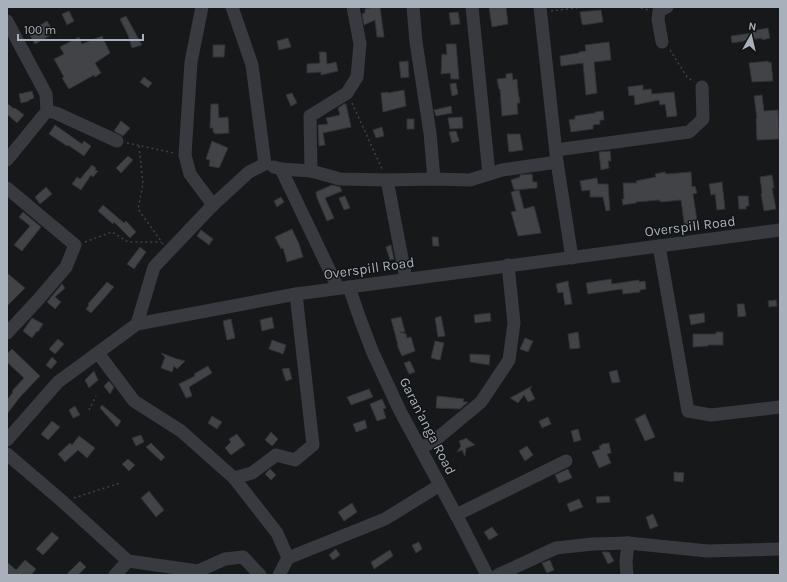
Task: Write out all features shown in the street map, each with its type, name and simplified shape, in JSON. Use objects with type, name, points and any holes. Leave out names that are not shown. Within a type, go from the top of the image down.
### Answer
[{"type":"street","points":[[202,7],[191,62],[185,155],[190,174],[213,205]]},
{"type":"street","points":[[232,7],[252,65],[265,164]]},
{"type":"street","points":[[311,171],[310,116],[347,93],[357,77],[360,44],[353,7]]},
{"type":"street","points":[[413,7],[416,42],[430,134],[434,179]]},
{"type":"street","points":[[472,7],[489,174]]},
{"type":"street","points":[[662,42],[658,18],[663,9]]},
{"type":"street","points":[[540,10],[557,156],[572,258]]},
{"type":"street","points":[[7,21],[46,94],[47,111],[7,160]]},
{"type":"street","points":[[137,324],[154,267],[166,246],[249,172],[265,164],[281,169],[311,171],[340,179],[470,180],[557,156],[689,132],[703,118],[702,88]]},
{"type":"street","points":[[47,111],[56,113],[117,141]]},
{"type":"street","name":"Garan'anga Road","points":[[281,169],[360,319],[373,353],[400,411],[488,575]]},
{"type":"street","points":[[387,180],[406,279]]},
{"type":"street","points":[[7,188],[75,245],[66,267],[7,334]]},
{"type":"street","name":"Overspill Road","points":[[7,440],[58,382],[137,324],[296,294],[780,230]]},
{"type":"street","points":[[659,246],[688,411],[711,415],[780,407]]},
{"type":"street","points":[[421,448],[434,441],[481,402],[509,360],[514,323],[508,266]]},
{"type":"street","points":[[234,478],[252,473],[276,455],[295,460],[313,444],[296,294]]},
{"type":"street","points":[[98,353],[134,401],[181,431],[234,478],[277,533],[288,558]]},
{"type":"street","points":[[7,454],[62,501],[128,561],[198,571],[225,559],[243,557],[260,575]]},
{"type":"street","points":[[456,515],[566,461]]},
{"type":"street","points":[[278,575],[288,558],[385,519],[440,485]]},
{"type":"street","points":[[498,575],[556,548],[593,544],[628,543],[708,551],[780,549]]},
{"type":"street","points":[[628,543],[626,562],[628,575]]},
{"type":"street","points":[[115,575],[128,561]]},
{"type":"path","points":[[540,10],[583,7]]},
{"type":"path","points":[[636,7],[663,9]]},
{"type":"path","points":[[662,42],[670,49],[687,77],[702,88]]},
{"type":"path","points":[[347,93],[387,180]]},
{"type":"path","points":[[117,141],[185,155]]},
{"type":"path","points":[[139,146],[143,184],[138,209],[166,246]]},
{"type":"path","points":[[75,245],[112,232],[128,242],[166,246]]},
{"type":"path","points":[[89,410],[96,396]]},
{"type":"path","points":[[62,501],[120,483]]},
{"type":"building","points":[[380,7],[384,37],[377,37],[375,20],[364,25],[362,14],[365,13],[365,9]]},
{"type":"building","points":[[489,7],[506,7],[508,24],[492,27]]},
{"type":"building","points":[[601,10],[603,22],[582,24],[580,12]]},
{"type":"building","points":[[69,11],[74,21],[67,25],[62,14]]},
{"type":"building","points":[[458,12],[460,24],[451,25],[449,13]]},
{"type":"building","points":[[126,16],[142,45],[132,48],[128,35],[120,19]]},
{"type":"building","points":[[47,21],[53,31],[53,34],[35,44],[28,32]]},
{"type":"building","points":[[768,28],[770,38],[732,43],[731,36],[752,33],[752,31]]},
{"type":"building","points":[[102,36],[110,53],[95,63],[101,73],[95,77],[94,75],[69,89],[62,78],[64,77],[54,59],[64,54],[60,47],[79,37],[82,44]]},
{"type":"building","points":[[288,38],[291,47],[279,50],[277,41]]},
{"type":"building","points":[[609,42],[611,60],[594,62],[597,93],[586,95],[583,63],[561,66],[560,56],[586,51],[585,45]]},
{"type":"building","points":[[446,44],[456,44],[459,79],[451,79],[450,73],[441,74],[442,54],[447,55]]},
{"type":"building","points":[[213,45],[225,45],[224,57],[213,57]]},
{"type":"building","points":[[319,52],[326,52],[327,64],[336,62],[338,71],[321,75],[321,72],[307,73],[307,64],[320,63]]},
{"type":"building","points":[[408,61],[409,77],[401,78],[399,62]]},
{"type":"building","points":[[768,61],[769,63],[771,62],[773,81],[752,82],[749,63]]},
{"type":"building","points":[[512,73],[513,80],[517,79],[520,103],[517,103],[518,114],[502,116],[500,89],[497,79],[506,78],[506,74]]},
{"type":"building","points":[[144,77],[152,83],[148,88],[140,82]]},
{"type":"building","points":[[456,83],[458,94],[452,96],[450,84]]},
{"type":"building","points":[[643,85],[643,90],[651,89],[652,94],[674,92],[677,116],[667,117],[665,104],[660,105],[659,100],[635,105],[634,95],[629,96],[628,87]]},
{"type":"building","points":[[404,90],[406,106],[383,112],[381,93]]},
{"type":"building","points":[[32,91],[34,98],[21,103],[19,94]]},
{"type":"building","points":[[292,93],[297,103],[291,106],[286,95]]},
{"type":"building","points":[[762,95],[764,111],[778,110],[779,139],[757,140],[757,118],[754,96]]},
{"type":"building","points":[[7,103],[24,115],[17,123],[7,114]]},
{"type":"building","points":[[211,104],[218,104],[219,118],[228,117],[229,133],[215,134],[213,132],[213,128],[210,128]]},
{"type":"building","points":[[346,104],[351,127],[323,133],[325,145],[319,146],[318,125],[328,124],[326,118],[340,115],[338,108]]},
{"type":"building","points":[[451,106],[452,113],[436,116],[434,110]]},
{"type":"building","points":[[603,111],[604,120],[600,120],[600,124],[593,125],[593,129],[571,132],[569,120],[575,119],[575,116]]},
{"type":"building","points":[[462,117],[463,128],[450,129],[448,118]]},
{"type":"building","points":[[407,119],[414,119],[414,129],[407,129]]},
{"type":"building","points":[[121,121],[130,128],[123,136],[114,131]]},
{"type":"building","points":[[55,125],[82,144],[84,141],[91,146],[84,156],[49,134]]},
{"type":"building","points":[[382,127],[384,136],[376,138],[373,130]]},
{"type":"building","points":[[456,131],[459,141],[452,143],[449,132]]},
{"type":"building","points":[[507,134],[520,134],[523,150],[509,152]]},
{"type":"building","points":[[212,141],[228,148],[219,168],[209,166],[210,160],[206,159]]},
{"type":"building","points":[[610,151],[611,161],[608,161],[609,168],[601,170],[599,152]]},
{"type":"building","points":[[128,156],[133,160],[121,173],[116,168]]},
{"type":"building","points":[[92,165],[96,168],[95,170],[98,171],[93,177],[91,175],[81,190],[72,184],[77,177],[80,179]]},
{"type":"building","points":[[665,172],[666,174],[691,172],[692,187],[695,186],[697,193],[693,194],[698,227],[685,229],[681,200],[636,202],[623,205],[623,183],[637,183],[636,181],[656,177],[655,174]]},
{"type":"building","points":[[532,174],[533,182],[537,182],[537,188],[514,190],[511,180],[520,177],[520,175]]},
{"type":"building","points":[[772,175],[774,188],[772,188],[776,209],[764,211],[760,177]]},
{"type":"building","points":[[597,178],[598,184],[608,184],[610,210],[606,211],[603,197],[590,197],[590,190],[582,191],[580,181]]},
{"type":"building","points":[[722,182],[725,209],[717,210],[715,194],[711,195],[709,184]]},
{"type":"building","points":[[332,185],[340,187],[342,191],[325,198],[334,218],[327,221],[316,192]]},
{"type":"building","points":[[46,187],[52,194],[40,204],[35,197]]},
{"type":"building","points":[[519,190],[524,209],[534,206],[541,233],[518,236],[511,212],[516,211],[511,192]]},
{"type":"building","points":[[345,196],[350,208],[344,210],[339,198]]},
{"type":"building","points":[[738,196],[748,196],[749,206],[746,206],[746,209],[739,209]]},
{"type":"building","points":[[281,197],[284,202],[277,207],[274,201]]},
{"type":"building","points":[[103,205],[124,223],[126,221],[136,232],[130,238],[114,222],[113,224],[98,211]]},
{"type":"building","points":[[23,212],[41,227],[22,251],[14,245],[30,226],[19,217]]},
{"type":"building","points":[[292,229],[303,257],[287,262],[283,248],[281,249],[275,237]]},
{"type":"building","points":[[201,230],[213,239],[209,245],[197,236]]},
{"type":"building","points":[[432,237],[438,237],[439,246],[433,246]]},
{"type":"building","points":[[391,245],[394,259],[390,260],[386,247]]},
{"type":"building","points":[[140,247],[146,252],[134,269],[127,264]]},
{"type":"building","points":[[7,273],[25,288],[7,306]]},
{"type":"building","points":[[611,279],[612,284],[639,280],[639,282],[645,281],[646,289],[640,290],[640,292],[623,294],[622,289],[588,294],[586,283]]},
{"type":"building","points":[[568,281],[572,304],[565,305],[563,292],[558,293],[556,284]]},
{"type":"building","points":[[107,282],[114,287],[91,313],[86,309],[89,305],[88,304]]},
{"type":"building","points":[[62,284],[65,288],[55,297],[61,302],[55,309],[47,302]]},
{"type":"building","points":[[776,300],[777,306],[769,307],[768,301]]},
{"type":"building","points":[[737,304],[744,304],[746,316],[738,317]]},
{"type":"building","points":[[490,313],[491,321],[475,323],[474,315]]},
{"type":"building","points":[[704,313],[705,322],[691,325],[689,315]]},
{"type":"building","points":[[441,316],[445,336],[438,337],[435,318]]},
{"type":"building","points":[[272,317],[274,328],[262,331],[260,320]]},
{"type":"building","points":[[401,317],[405,332],[400,332],[406,334],[407,338],[411,337],[415,351],[402,356],[397,345],[391,319]]},
{"type":"building","points":[[32,318],[43,324],[32,338],[23,331]]},
{"type":"building","points":[[231,319],[235,338],[227,340],[223,321]]},
{"type":"building","points":[[578,332],[580,348],[570,349],[568,334]]},
{"type":"building","points":[[716,332],[723,332],[723,345],[693,347],[693,334],[716,334]]},
{"type":"building","points":[[525,338],[533,341],[528,352],[520,349]]},
{"type":"building","points":[[58,339],[64,344],[55,354],[49,349]]},
{"type":"building","points":[[272,340],[286,345],[283,354],[269,349]]},
{"type":"building","points":[[435,341],[444,343],[440,360],[431,358]]},
{"type":"building","points":[[12,349],[40,376],[20,397],[7,414],[7,400],[13,392],[12,391],[24,378],[7,362],[7,354]]},
{"type":"building","points":[[161,353],[185,361],[177,369],[174,366],[172,372],[161,368],[165,357]]},
{"type":"building","points":[[470,354],[490,355],[489,365],[470,362]]},
{"type":"building","points":[[52,357],[57,362],[51,369],[46,365]]},
{"type":"building","points":[[410,361],[415,372],[409,374],[404,363]]},
{"type":"building","points":[[208,366],[212,373],[189,387],[192,396],[186,398],[179,384],[195,376],[194,374]]},
{"type":"building","points":[[289,368],[292,379],[286,381],[282,369]]},
{"type":"building","points":[[617,370],[620,382],[612,383],[609,372]]},
{"type":"building","points":[[94,371],[98,380],[89,388],[85,380]]},
{"type":"building","points":[[109,381],[114,387],[110,394],[104,386]]},
{"type":"building","points":[[532,386],[530,389],[535,399],[528,402],[524,395],[518,403],[510,398]]},
{"type":"building","points":[[369,389],[373,397],[351,405],[347,397]]},
{"type":"building","points":[[437,396],[464,399],[463,402],[468,402],[460,409],[436,408]]},
{"type":"building","points":[[382,399],[386,408],[383,409],[386,418],[377,421],[370,404]]},
{"type":"building","points":[[102,405],[121,421],[117,427],[100,408]]},
{"type":"building","points":[[75,406],[80,415],[73,418],[69,410]]},
{"type":"building","points":[[645,414],[655,437],[645,441],[635,419]]},
{"type":"building","points":[[212,416],[222,422],[217,429],[208,423]]},
{"type":"building","points":[[548,417],[551,424],[542,428],[539,421]]},
{"type":"building","points":[[365,420],[367,428],[356,432],[353,424]]},
{"type":"building","points":[[52,421],[60,427],[48,440],[41,434]]},
{"type":"building","points":[[578,429],[581,440],[574,442],[571,431]]},
{"type":"building","points":[[271,432],[278,439],[272,446],[265,440]]},
{"type":"building","points":[[237,434],[245,445],[231,455],[225,448],[231,442],[229,439]]},
{"type":"building","points":[[141,435],[144,442],[136,446],[132,438]]},
{"type":"building","points":[[79,436],[95,448],[87,458],[78,450],[65,462],[58,454],[70,443],[72,445]]},
{"type":"building","points":[[467,438],[475,445],[466,448],[465,456],[462,450],[457,452],[461,446],[459,441]]},
{"type":"building","points":[[151,443],[165,457],[161,461],[146,447]]},
{"type":"building","points":[[609,443],[611,453],[607,454],[611,463],[599,468],[592,452],[600,449],[599,446],[602,444]]},
{"type":"building","points":[[527,446],[533,455],[525,461],[519,451]]},
{"type":"building","points":[[128,459],[135,465],[129,471],[122,464]]},
{"type":"building","points":[[270,469],[276,475],[271,480],[265,474]]},
{"type":"building","points":[[568,469],[572,478],[559,483],[555,475]]},
{"type":"building","points":[[674,472],[684,473],[683,482],[674,481]]},
{"type":"building","points":[[149,491],[164,510],[156,517],[141,498]]},
{"type":"building","points":[[609,496],[610,502],[597,503],[596,497]]},
{"type":"building","points":[[579,499],[583,507],[570,512],[567,504]]},
{"type":"building","points":[[352,503],[357,512],[344,521],[338,512]]},
{"type":"building","points":[[653,514],[658,526],[650,529],[646,517]]},
{"type":"building","points":[[492,527],[498,535],[489,540],[484,532]]},
{"type":"building","points":[[52,532],[59,538],[43,555],[36,549]]},
{"type":"building","points":[[419,542],[422,549],[416,553],[412,545]]},
{"type":"building","points":[[336,549],[340,555],[333,560],[329,555]]},
{"type":"building","points":[[390,550],[393,556],[374,569],[371,562]]},
{"type":"building","points":[[602,552],[609,552],[614,561],[608,564]]},
{"type":"building","points":[[25,560],[36,569],[31,575],[7,575],[7,562],[16,570]]},
{"type":"building","points":[[550,560],[554,570],[547,573],[542,563]]},
{"type":"building","points":[[80,561],[86,567],[78,575],[66,575]]}]
